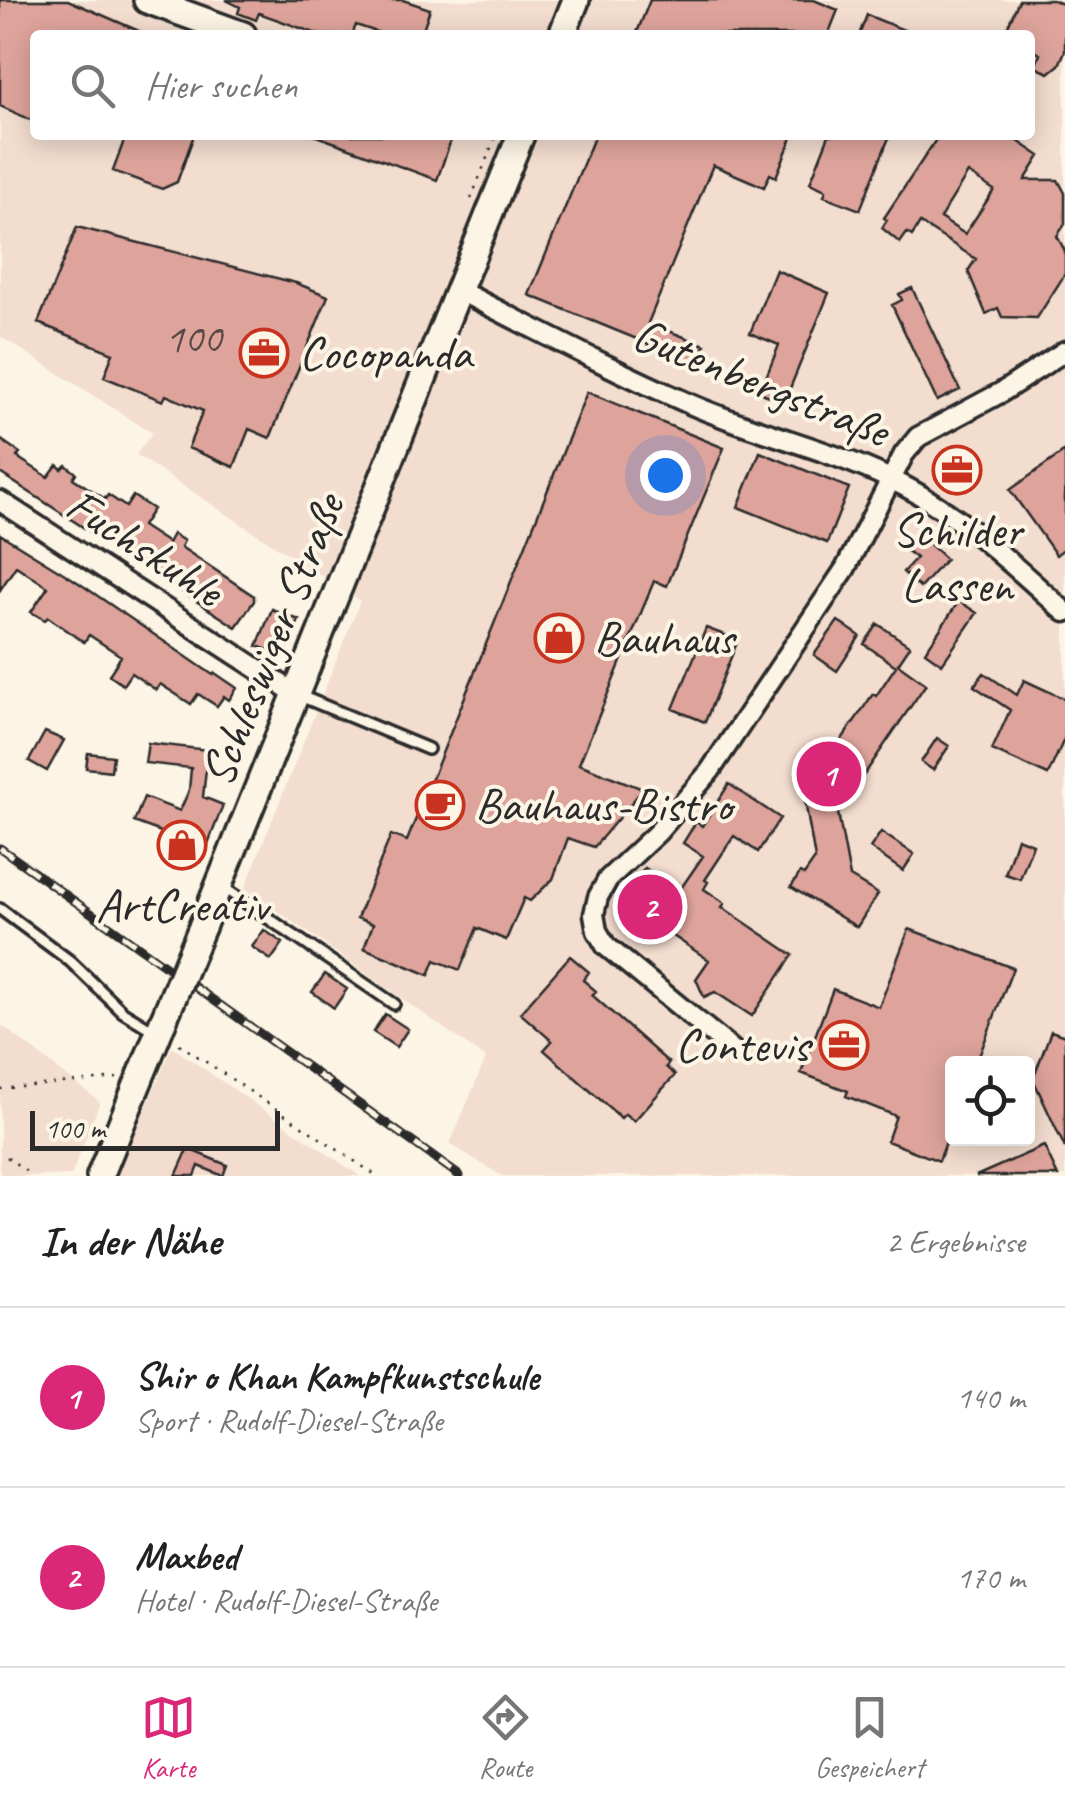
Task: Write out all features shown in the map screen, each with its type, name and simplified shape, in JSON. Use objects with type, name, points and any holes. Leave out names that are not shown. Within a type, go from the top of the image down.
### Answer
[{"type":"main road","points":[[146,0],[229,30]]},
{"type":"main road","points":[[564,30],[576,0]]},
{"type":"main road","name":"Schleswiger Straße","points":[[100,1176],[518,140]]},
{"type":"street","name":"Gutenbergstraße","points":[[458,290],[692,405],[892,479],[918,437],[981,404],[1065,351]]},
{"type":"street","points":[[735,1052],[606,946],[597,931],[594,914],[598,897],[608,880],[658,832],[710,771],[845,569],[892,479],[972,532],[1065,612]]},
{"type":"street","name":"Fuchskuhle","points":[[0,500],[296,694]]},
{"type":"lane","points":[[296,694],[428,748]]},
{"type":"lane","points":[[219,885],[394,1004]]},
{"type":"lane","points":[[0,909],[70,961],[123,1012],[161,1026]]},
{"type":"path","points":[[161,1026],[377,1176]]},
{"type":"path","points":[[0,1089],[85,1082],[106,1076]]},
{"type":"path","points":[[7,1157],[32,1176]]},
{"type":"shaded area","points":[[0,0],[1065,0],[1065,1176],[502,1176],[450,1144],[486,1058],[245,888],[360,601],[136,455],[152,433],[0,336]]},
{"type":"shaded area","points":[[0,1024],[100,1102],[71,1176],[0,1176]]},
{"type":"shaded area","points":[[172,1047],[360,1176],[117,1176]]},
{"type":"building","points":[[0,0],[68,0],[137,30],[30,30],[30,120],[0,106]]},
{"type":"building","points":[[226,0],[403,0],[430,9],[423,30],[371,30],[356,25],[354,30],[306,30],[259,13],[256,20],[238,13],[240,7]]},
{"type":"building","points":[[650,0],[814,0],[838,10],[830,30],[638,30]]},
{"type":"building","points":[[1019,0],[1053,0],[1065,5],[1065,51],[1059,65],[1049,73],[1035,67],[1040,54],[1035,52],[1035,30],[1006,30]]},
{"type":"building","points":[[867,15],[904,30],[861,30]]},
{"type":"building","points":[[124,140],[192,140],[177,182],[162,189],[113,171]]},
{"type":"building","points":[[328,140],[451,140],[437,180]]},
{"type":"building","points":[[593,140],[791,140],[776,177],[770,174],[764,187],[713,165],[648,323],[705,345],[697,367],[529,295]]},
{"type":"building","points":[[827,140],[888,140],[860,210],[824,196],[826,190],[810,183]]},
{"type":"building","points":[[936,140],[1016,140],[1040,156],[1025,180],[1058,180],[1065,193],[1065,224],[1057,236],[1065,251],[1065,274],[1037,318],[1002,317],[998,308],[986,314],[968,271],[976,259],[920,223],[912,236],[907,233],[900,243],[882,228],[887,220],[884,218]],"holes":[[[968,173],[994,190],[965,234],[940,218]]]},
{"type":"building","points":[[77,227],[296,283],[328,296],[270,438],[249,429],[234,467],[188,448],[203,411],[166,395],[163,401],[104,377],[113,353],[38,323]]},
{"type":"building","points":[[776,270],[829,293],[784,403],[760,392],[779,345],[750,333]]},
{"type":"building","points":[[912,288],[960,390],[937,401],[892,305],[902,300],[899,294]]},
{"type":"building","name":"Bauhaus","points":[[587,392],[724,448],[667,586],[654,581],[579,764],[643,789],[594,847],[568,838],[553,879],[530,901],[524,898],[506,940],[477,928],[460,970],[435,960],[429,975],[364,948],[373,924],[357,918],[391,835],[407,841]]},
{"type":"building","points":[[0,439],[20,453],[17,457],[48,477],[57,465],[62,469],[66,465],[76,473],[73,478],[105,499],[108,495],[126,507],[133,496],[153,509],[142,526],[168,543],[173,534],[184,541],[181,547],[254,596],[236,627],[0,473]]},
{"type":"building","points":[[1065,451],[1065,548],[1056,555],[1010,490]]},
{"type":"building","points":[[760,452],[849,488],[827,543],[738,507]]},
{"type":"building","points":[[0,534],[237,688],[229,700],[224,696],[217,706],[198,694],[191,704],[160,684],[156,690],[131,673],[123,685],[109,675],[121,656],[89,635],[84,642],[48,617],[45,620],[31,612],[48,587],[16,566],[0,590]]},
{"type":"building","points":[[921,536],[946,559],[920,588],[903,572],[916,558],[907,551]]},
{"type":"building","points":[[959,601],[977,613],[942,664],[925,652]]},
{"type":"building","points":[[272,609],[299,620],[284,656],[257,646]]},
{"type":"building","points":[[838,621],[860,636],[837,671],[814,655]]},
{"type":"building","points":[[878,624],[910,646],[898,664],[926,684],[838,813],[850,877],[878,894],[857,927],[791,887],[815,859],[805,801],[820,780],[816,777],[896,666],[864,644]]},
{"type":"building","points":[[706,628],[738,640],[705,722],[673,709]]},
{"type":"building","points":[[984,673],[1017,695],[1024,680],[1065,699],[1065,737],[1048,775],[992,750],[1010,710],[974,686]]},
{"type":"building","points":[[45,732],[64,740],[47,771],[29,761]]},
{"type":"building","points":[[937,738],[949,746],[933,770],[921,762]]},
{"type":"building","points":[[148,743],[208,750],[203,797],[223,805],[201,862],[172,851],[177,838],[134,822],[144,797],[180,811],[189,790],[191,768],[145,763]]},
{"type":"building","points":[[88,753],[113,756],[111,771],[86,768]]},
{"type":"building","points":[[729,784],[780,818],[758,852],[734,836],[705,880],[708,882],[704,889],[725,903],[722,907],[793,955],[752,1016],[715,992],[704,997],[696,979],[709,960],[658,926],[654,931],[633,917],[651,891],[636,881],[645,868],[679,891],[703,856],[683,843],[696,822],[702,826]]},
{"type":"building","points":[[881,832],[914,854],[903,871],[870,848]]},
{"type":"building","points":[[1017,838],[1033,844],[1020,879],[1005,874]]},
{"type":"building","points":[[909,929],[1013,968],[979,1056],[945,1056],[945,1145],[939,1161],[887,1141],[896,1116],[801,1073],[833,989],[879,1007]]},
{"type":"building","points":[[264,930],[283,943],[271,960],[252,947]]},
{"type":"building","points":[[570,956],[589,972],[583,980],[596,991],[592,995],[669,1063],[666,1067],[675,1075],[634,1121],[625,1114],[621,1118],[544,1050],[552,1041],[520,1013]]},
{"type":"building","points":[[325,974],[347,989],[334,1008],[312,992]]},
{"type":"building","points":[[385,1014],[408,1029],[396,1047],[373,1032]]},
{"type":"building","points":[[1051,1031],[1065,1036],[1065,1148],[1035,1083]]},
{"type":"building","points":[[1044,1146],[1058,1176],[976,1176]]},
{"type":"building","points":[[188,1149],[227,1165],[223,1176],[199,1166],[195,1176],[176,1176]]},
{"type":"railway","points":[[0,848],[460,1176]]},
{"type":"place","name":"Cocopanda","points":[[264,353]]},
{"type":"place","name":"Schilder Lassen","points":[[957,470]]},
{"type":"place","name":"Bauhaus","points":[[559,638]]},
{"type":"place","name":"Shir o Khan Kampfkunstschule","points":[[829,774]]},
{"type":"place","name":"Bauhaus-Bistro","points":[[440,805]]},
{"type":"place","name":"ArtCreativ","points":[[182,845]]},
{"type":"place","name":"Maxbed","points":[[650,907]]},
{"type":"place","name":"Contevis","points":[[844,1045]]}]
